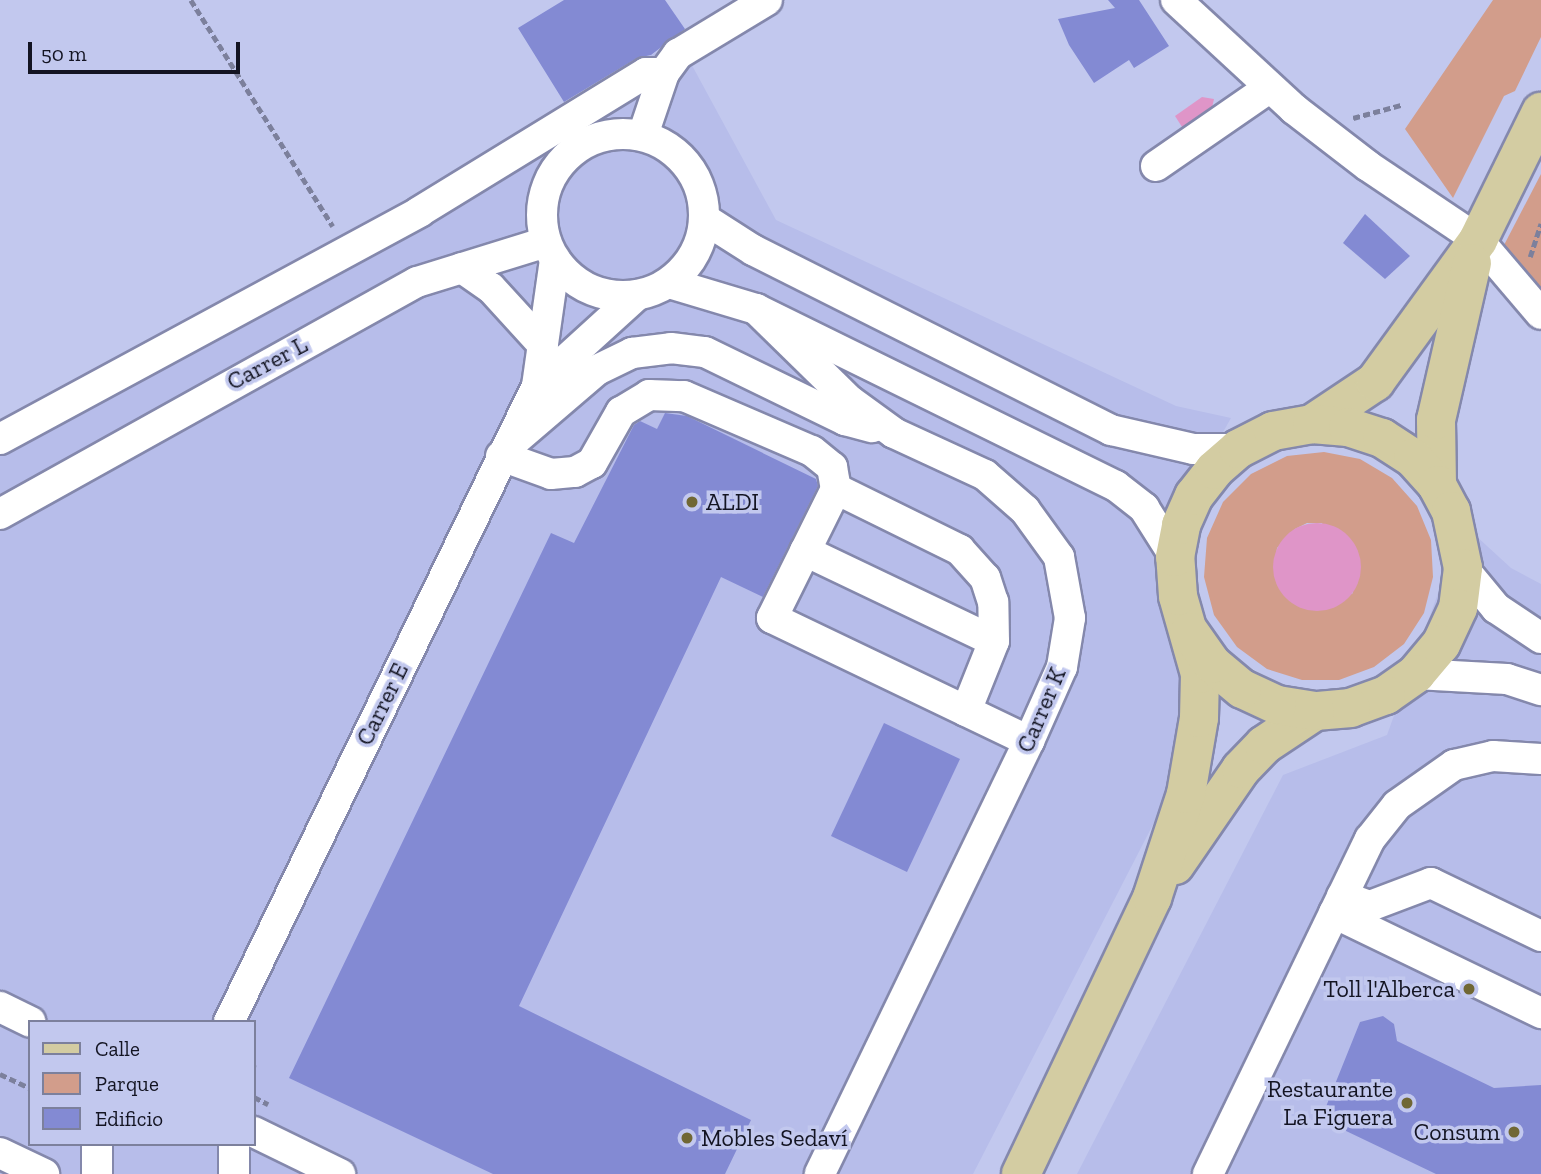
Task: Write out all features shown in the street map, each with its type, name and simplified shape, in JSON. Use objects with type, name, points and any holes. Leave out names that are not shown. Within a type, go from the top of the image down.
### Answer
[{"type":"main road","points":[[1312,424],[1375,382],[1478,240],[1541,112]]},
{"type":"main road","points":[[1437,485],[1436,420],[1452,339],[1478,240]]},
{"type":"main road","points":[[1021,1174],[1152,898],[1186,794],[1199,718],[1200,674],[1178,596],[1175,557],[1181,525],[1194,496],[1214,470],[1238,449],[1273,431],[1312,424],[1348,427],[1382,438],[1413,458],[1437,485],[1451,511],[1463,568],[1458,608],[1441,644],[1416,674],[1374,699],[1351,708],[1315,711],[1277,705],[1242,689],[1212,664],[1190,632]]},
{"type":"main road","points":[[1152,898],[1241,769],[1264,745],[1315,711]]},
{"type":"street","points":[[643,135],[664,73],[678,54],[767,0]]},
{"type":"street","points":[[1176,0],[1269,89],[1368,166],[1478,240],[1541,314]]},
{"type":"street","points":[[0,439],[348,251],[646,73],[664,73]]},
{"type":"street","points":[[1156,166],[1269,89]]},
{"type":"street","points":[[537,386],[636,296],[669,283],[690,264],[706,220],[695,175],[669,146],[643,135],[614,133],[578,146],[557,166],[544,191],[541,226],[551,251],[570,278],[594,292],[636,296]]},
{"type":"street","points":[[706,220],[753,250],[1111,430],[1194,449],[1238,449]]},
{"type":"street","points":[[537,386],[551,251]]},
{"type":"street","name":"Carrer L","points":[[0,514],[405,288],[462,268],[551,251]]},
{"type":"street","points":[[462,268],[491,288],[543,345]]},
{"type":"street","points":[[669,283],[756,309],[1116,486],[1144,508],[1175,557]]},
{"type":"street","name":"Carrer K","points":[[756,309],[850,401],[894,433],[985,475],[1025,510],[1059,557],[1070,618],[1062,667],[1029,741],[820,1174]]},
{"type":"street","points":[[894,433],[845,420],[705,352],[671,348],[632,353],[597,370],[502,454],[551,474],[575,472],[592,463],[621,412],[649,395],[684,396],[812,451],[832,467],[836,489],[772,618],[1029,741]]},
{"type":"street","name":"Carrer E","points":[[230,1020],[537,386]]},
{"type":"street","points":[[836,489],[960,551],[985,578],[993,602],[994,641],[966,711]]},
{"type":"street","points":[[805,551],[994,641]]},
{"type":"street","points":[[1463,568],[1496,608],[1541,638]]},
{"type":"street","points":[[1416,674],[1507,679],[1541,690]]},
{"type":"street","points":[[1208,1174],[1370,839],[1397,805],[1423,783],[1454,765],[1493,756],[1541,759]]},
{"type":"street","points":[[1338,904],[1370,906],[1431,883],[1541,936]]},
{"type":"street","points":[[1338,904],[1541,1013]]},
{"type":"street","points":[[0,1007],[28,1021]]},
{"type":"street","points":[[256,1133],[341,1174]]},
{"type":"street","points":[[97,1146],[97,1174]]},
{"type":"street","points":[[234,1146],[234,1174]]},
{"type":"street","points":[[0,1153],[44,1174]]},
{"type":"path","points":[[191,0],[348,251]]},
{"type":"path","points":[[0,1074],[28,1087]]},
{"type":"shaded area","points":[[688,33],[688,58],[776,220],[1176,406],[1231,418],[1183,503],[1179,774],[973,1174],[0,1174],[0,426],[357,232]]},
{"type":"shaded area","points":[[1202,97],[1214,99],[1211,112],[1184,130],[1175,116]]},
{"type":"shaded area","points":[[1317,523],[1334,526],[1348,536],[1358,550],[1361,567],[1358,584],[1348,598],[1334,608],[1317,611],[1300,608],[1286,598],[1276,584],[1273,567],[1276,550],[1286,536],[1300,526]]},
{"type":"shaded area","points":[[1463,524],[1511,568],[1541,584],[1541,1174],[1077,1174],[1283,775],[1387,735]]},
{"type":"green space","points":[[1493,0],[1541,0],[1541,37],[1515,91],[1504,96],[1453,198],[1405,129]]},
{"type":"green space","points":[[1541,174],[1541,299],[1503,247]]},
{"type":"green space","points":[[1324,452],[1360,459],[1392,478],[1417,506],[1431,540],[1433,577],[1424,613],[1404,644],[1374,667],[1339,680],[1302,680],[1267,669],[1237,647],[1214,615],[1204,577],[1207,538],[1223,502],[1251,474],[1287,456]],"holes":[[[1307,523],[1322,523],[1353,593],[1328,609],[1278,586],[1274,574],[1277,548],[1295,529]]]},
{"type":"building","points":[[564,0],[665,0],[685,29],[651,55],[637,58],[564,102],[518,28]]},
{"type":"building","points":[[1108,0],[1139,0],[1169,46],[1134,68],[1129,60],[1094,83],[1069,45],[1058,19],[1115,8]]},
{"type":"building","points":[[1365,214],[1410,256],[1385,279],[1343,243]]},
{"type":"building","points":[[665,413],[687,416],[816,479],[818,486],[763,597],[721,577],[519,1006],[751,1120],[725,1174],[493,1174],[289,1078],[551,533],[574,543],[634,425],[640,421],[657,429]]},
{"type":"building","points":[[884,723],[960,759],[907,872],[831,836]]},
{"type":"building","name":"Restaurante La Figuera","points":[[1383,1016],[1394,1024],[1397,1041],[1494,1088],[1541,1085],[1541,1174],[1436,1174],[1321,1119],[1360,1022]]},
{"type":"place","name":"ALDI","points":[[692,502]]},
{"type":"place","name":"Toll l'Alberca","points":[[1469,989]]},
{"type":"place","name":"Restaurante La Figuera","points":[[1407,1103]]},
{"type":"place","name":"Consum","points":[[1514,1132]]},
{"type":"place","name":"Mobles Sedaví","points":[[687,1138]]}]
